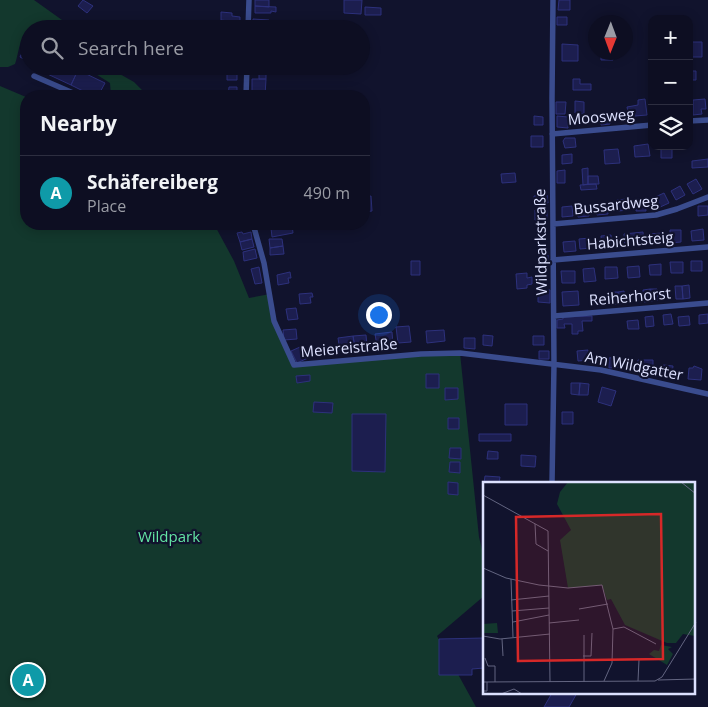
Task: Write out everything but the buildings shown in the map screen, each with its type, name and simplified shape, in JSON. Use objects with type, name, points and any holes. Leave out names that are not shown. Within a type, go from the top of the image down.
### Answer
[{"type":"street","points":[[248,20],[249,0]]},
{"type":"street","name":"Wildparkstraße","points":[[552,482],[554,364],[553,0]]},
{"type":"street","points":[[246,90],[247,75]]},
{"type":"street","points":[[34,76],[66,90]]},
{"type":"street","points":[[693,121],[708,120]]},
{"type":"street","name":"Moosweg","points":[[552,134],[648,125]]},
{"type":"street","name":"Bussardweg","points":[[553,224],[656,215],[677,210],[708,197]]},
{"type":"street","name":"Meiereistraße","points":[[255,230],[264,263],[275,326],[294,365],[421,354],[460,353],[554,364]]},
{"type":"street","name":"Habichtsteig","points":[[553,260],[708,247]]},
{"type":"street","name":"Reiherhorst","points":[[554,316],[708,303]]},
{"type":"street","name":"Am Wildgatter","points":[[554,364],[601,370],[708,394]]},
{"type":"green space","points":[[0,0],[34,0],[62,20],[20,20],[20,46],[15,64],[8,67],[0,67]]},
{"type":"green space","points":[[97,75],[122,75],[134,82],[142,90],[111,90],[110,83]]},
{"type":"green space","name":"Wildpark","points":[[0,86],[20,94],[20,230],[217,230],[234,261],[249,298],[270,294],[274,321],[294,365],[460,353],[479,537],[483,554],[483,597],[437,636],[476,707],[0,707]]},
{"type":"place","name":"Schäfereiberg","points":[[28,680]]}]
